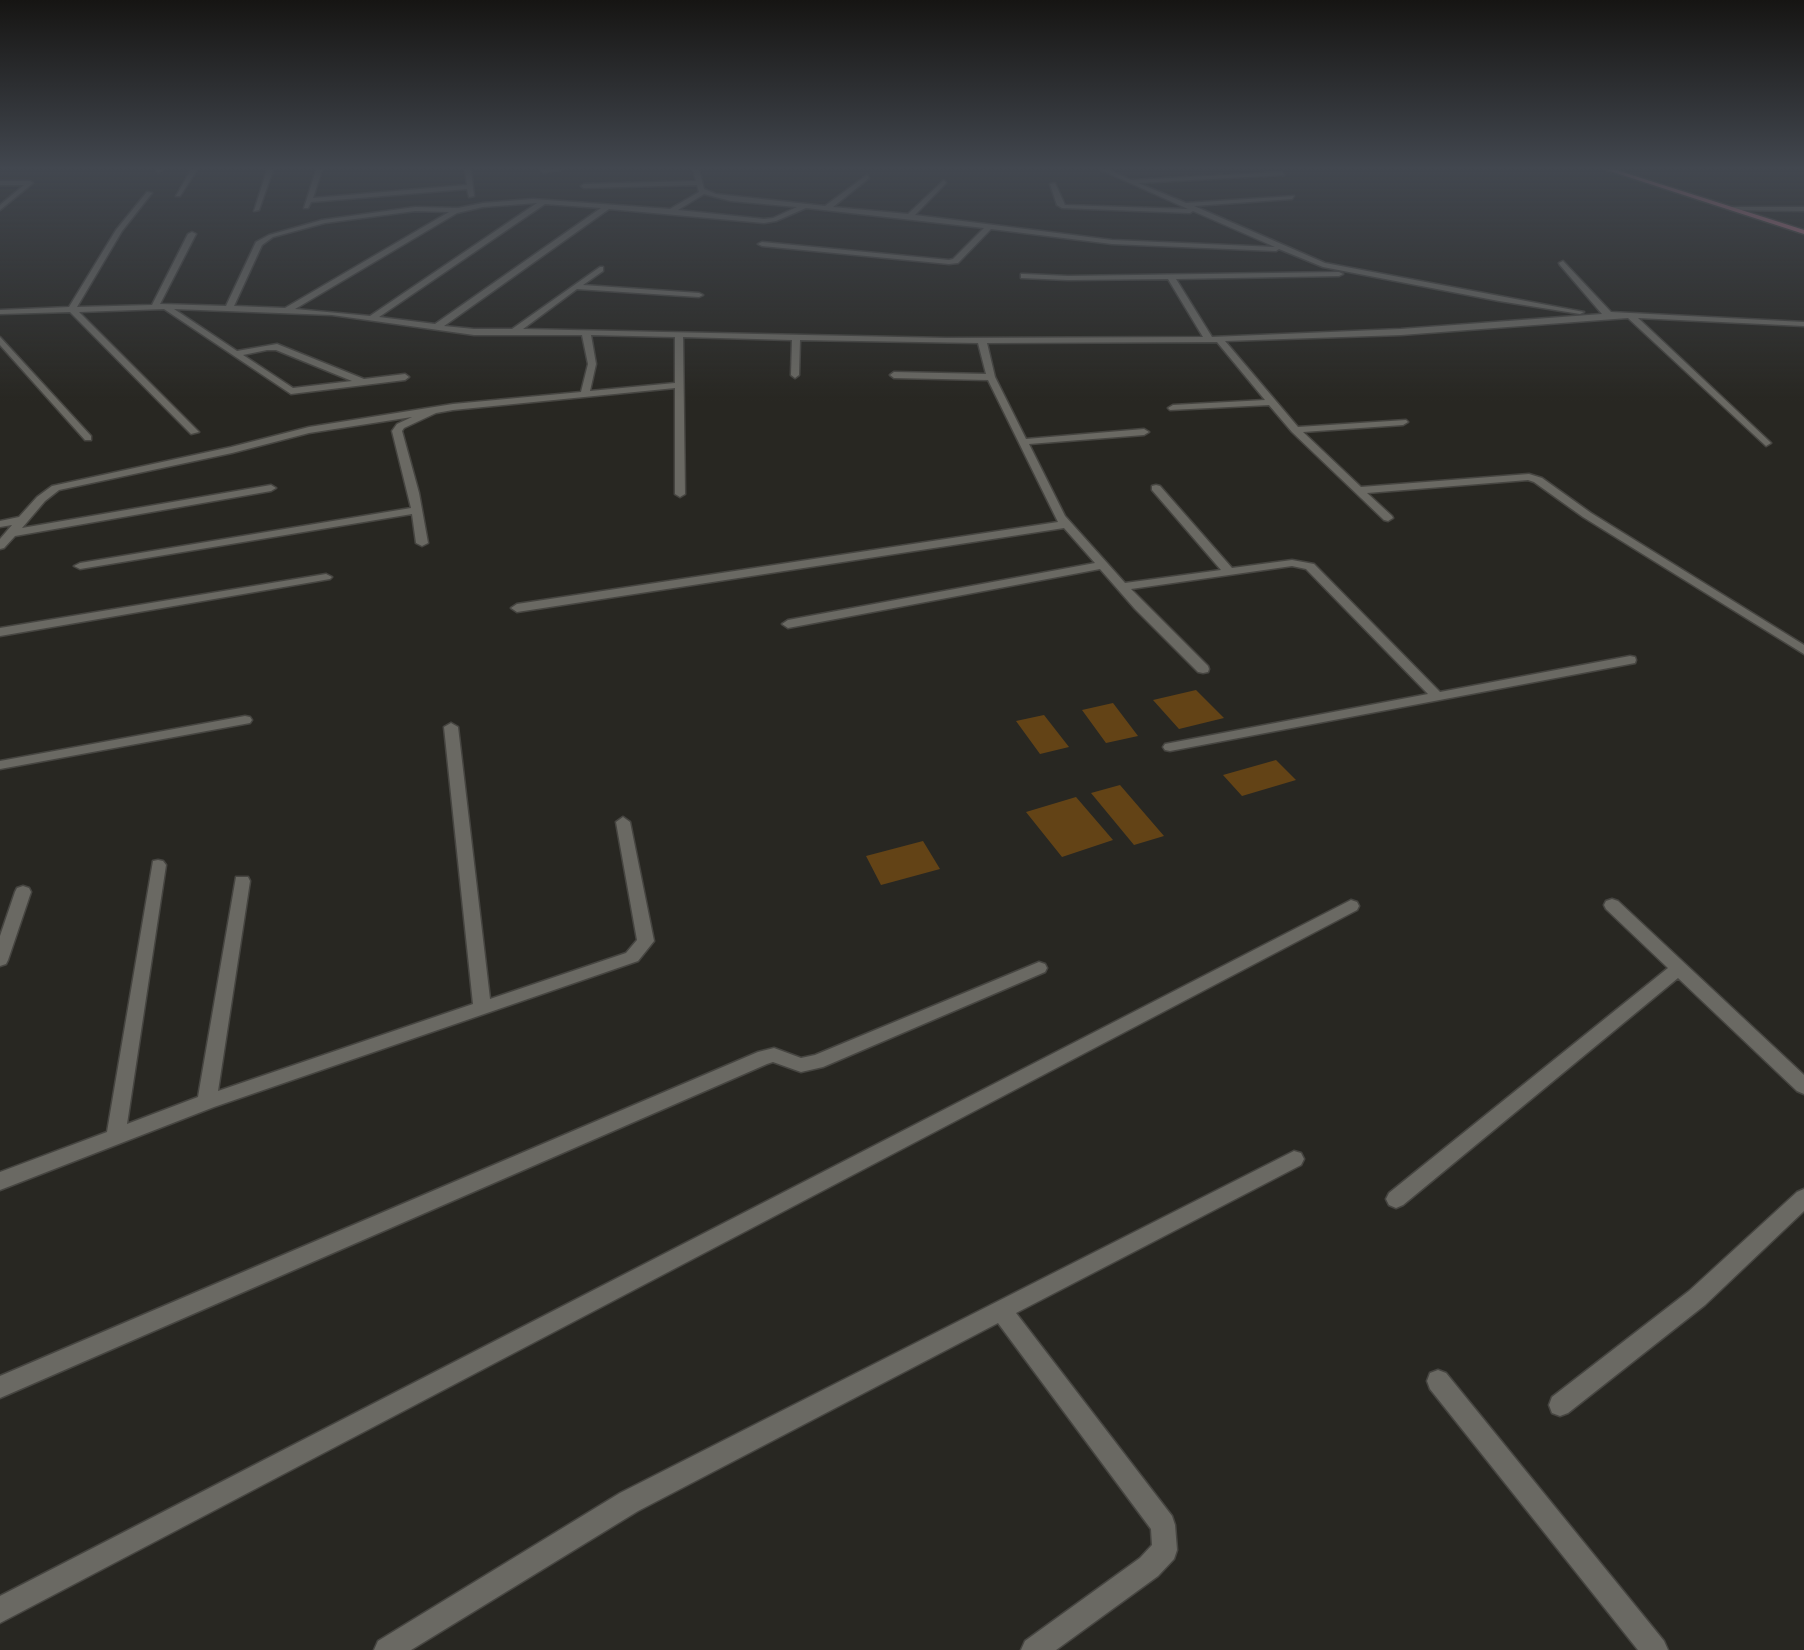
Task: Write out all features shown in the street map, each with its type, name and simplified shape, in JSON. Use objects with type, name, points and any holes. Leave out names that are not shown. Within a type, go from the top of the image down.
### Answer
[{"type":"street","points":[[72,309],[109,247]]},
{"type":"street","points":[[155,306],[185,247]]},
{"type":"street","points":[[229,308],[258,247]]},
{"type":"street","points":[[286,311],[392,247]]},
{"type":"street","points":[[372,318],[476,247]]},
{"type":"street","points":[[437,327],[550,247]]},
{"type":"street","points":[[793,247],[949,262],[955,261],[969,247]]},
{"type":"street","points":[[1236,247],[1285,249]]},
{"type":"street","points":[[1280,247],[1323,265],[1358,274],[1533,305],[1612,315],[1804,324]]},
{"type":"street","points":[[1563,263],[1612,315]]},
{"type":"street","points":[[513,333],[600,269]]},
{"type":"street","points":[[1024,276],[1068,278],[1358,274]]},
{"type":"street","points":[[1171,277],[1214,339],[1295,430],[1388,518]]},
{"type":"street","points":[[575,287],[699,295]]},
{"type":"street","points":[[0,312],[165,306],[286,311],[372,318],[474,332],[586,332],[982,341],[1214,339],[1417,332],[1612,315]]},
{"type":"street","points":[[165,306],[291,391],[405,377]]},
{"type":"street","points":[[72,309],[194,432]]},
{"type":"street","points":[[1631,316],[1766,443]]},
{"type":"street","points":[[585,394],[592,364],[586,332]]},
{"type":"street","points":[[678,335],[680,494]]},
{"type":"street","points":[[795,375],[796,338]]},
{"type":"street","points":[[0,340],[88,438]]},
{"type":"street","points":[[982,341],[991,376],[1022,442],[1066,524],[1122,588],[1203,669]]},
{"type":"street","points":[[235,354],[267,347],[277,347],[364,383]]},
{"type":"street","points":[[894,375],[991,376]]},
{"type":"street","points":[[0,546],[48,493],[73,484],[224,452],[309,430],[433,412],[453,407],[679,385]]},
{"type":"street","points":[[1173,408],[1272,402]]},
{"type":"street","points":[[422,543],[397,431],[409,422],[433,412]]},
{"type":"street","points":[[1295,430],[1403,422]]},
{"type":"street","points":[[1022,442],[1144,432]]},
{"type":"street","points":[[1359,490],[1529,477],[1538,480],[1587,515],[1804,650]]},
{"type":"street","points":[[12,533],[271,488]]},
{"type":"street","points":[[1156,488],[1229,572]]},
{"type":"street","points":[[80,566],[416,510]]},
{"type":"street","points":[[0,524],[23,520]]},
{"type":"street","points":[[518,608],[1066,524]]},
{"type":"street","points":[[1122,588],[1292,563],[1310,566],[1438,696]]},
{"type":"street","points":[[788,624],[1102,565]]},
{"type":"street","points":[[0,632],[326,577]]},
{"type":"street","points":[[1170,747],[1630,660]]},
{"type":"street","points":[[0,765],[245,720]]},
{"type":"street","points":[[451,727],[482,1008]]},
{"type":"street","points":[[0,1181],[206,1102],[632,957],[646,941],[623,822]]},
{"type":"street","points":[[116,1136],[158,865]]},
{"type":"street","points":[[206,1102],[242,882]]},
{"type":"street","points":[[0,960],[23,892]]},
{"type":"street","points":[[1612,905],[1804,1086]]},
{"type":"street","points":[[0,1610],[1351,906]]},
{"type":"street","points":[[0,1387],[764,1056],[774,1054],[801,1065],[817,1062],[1039,968]]},
{"type":"street","points":[[1396,1199],[1679,968]]},
{"type":"street","points":[[387,1650],[629,1502],[1294,1159]]},
{"type":"street","points":[[1560,1406],[1697,1298],[1804,1198]]},
{"type":"street","points":[[1001,1310],[1163,1525],[1165,1550],[1149,1567],[1034,1650]]},
{"type":"street","points":[[1438,1381],[1655,1650]]},
{"type":"building","points":[[1196,690],[1224,718],[1179,729],[1153,700]]},
{"type":"building","points":[[1113,703],[1138,736],[1106,743],[1082,710]]},
{"type":"building","points":[[1044,715],[1069,747],[1040,754],[1016,721]]},
{"type":"building","points":[[1276,760],[1296,780],[1242,796],[1223,775]]},
{"type":"building","points":[[1120,785],[1164,836],[1134,845],[1091,793]]},
{"type":"building","points":[[1076,797],[1113,840],[1062,857],[1026,812]]},
{"type":"building","points":[[923,841],[940,869],[881,885],[866,856]]}]
